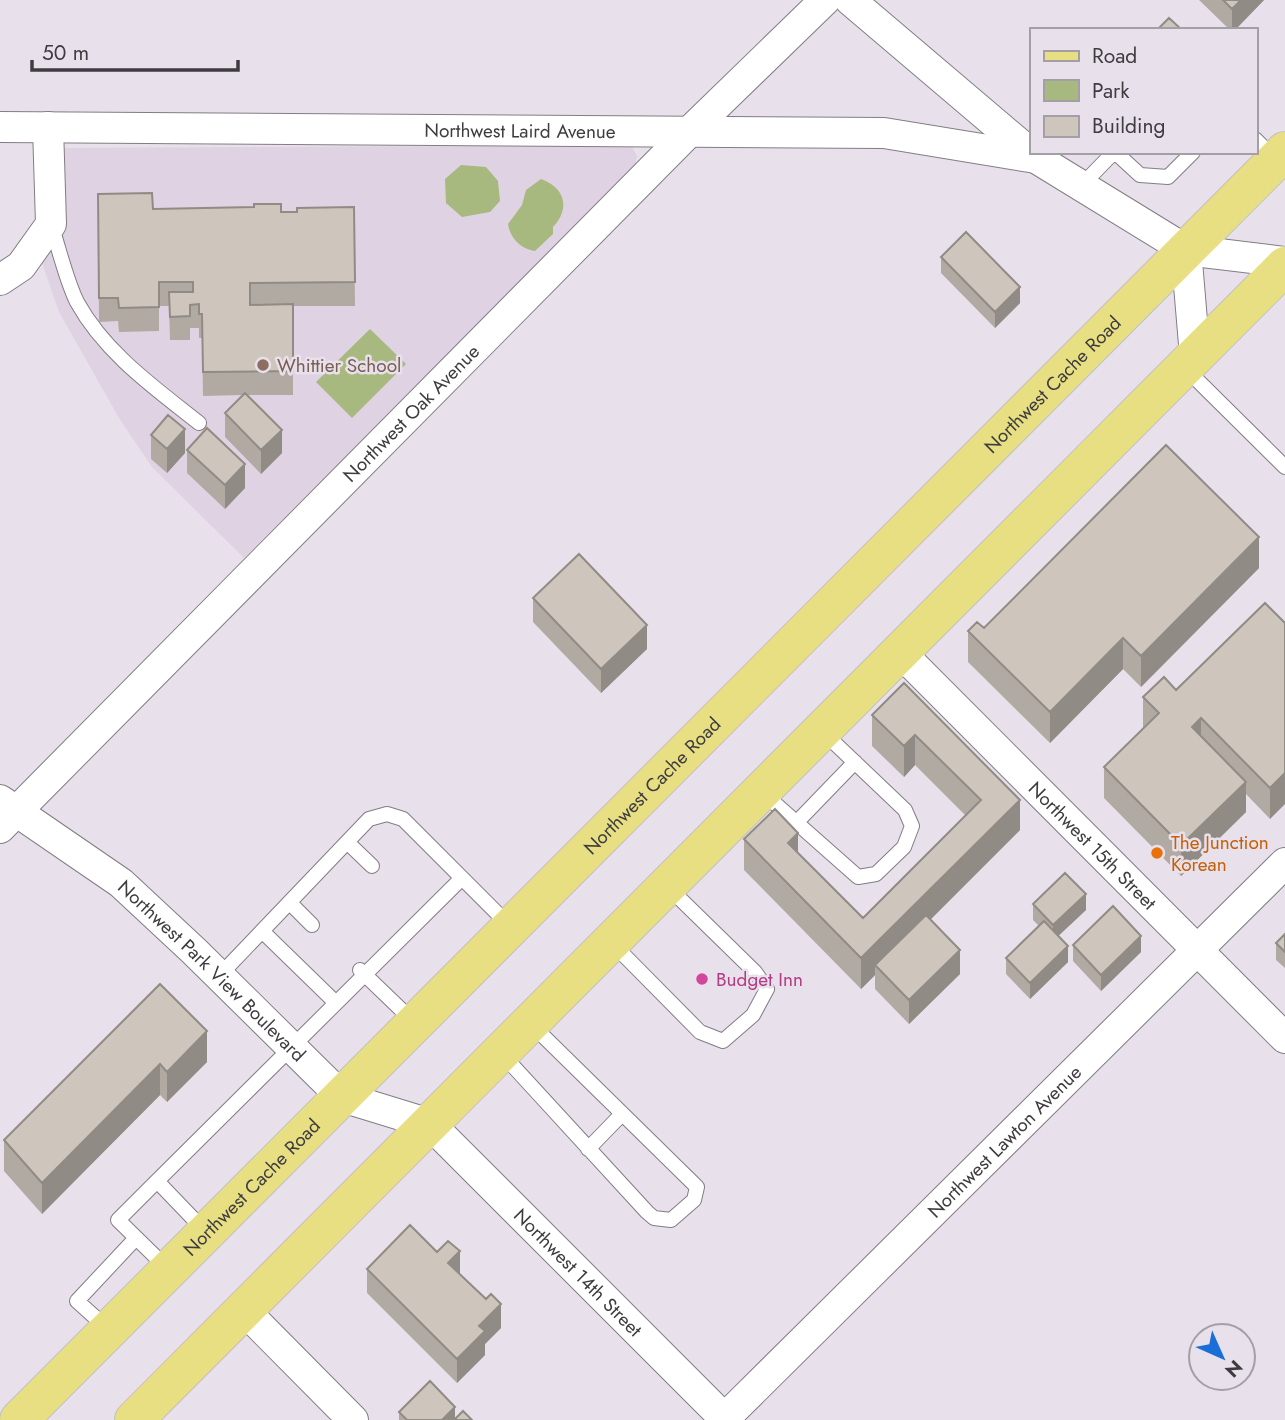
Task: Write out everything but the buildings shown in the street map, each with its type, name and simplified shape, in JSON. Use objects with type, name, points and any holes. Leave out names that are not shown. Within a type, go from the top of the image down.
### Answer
[{"type":"main road","name":"Northwest Cache Road","points":[[19,1420],[1186,250],[1275,153]]},
{"type":"main road","points":[[134,1420],[1285,264]]},
{"type":"street","name":"Northwest Oak Avenue","points":[[6,813],[689,132],[825,0]]},
{"type":"street","points":[[850,0],[1030,153]]},
{"type":"street","name":"Northwest Laird Avenue","points":[[0,127],[884,133],[1036,158]]},
{"type":"street","points":[[0,280],[21,266],[51,224],[48,127]]},
{"type":"street","points":[[1031,154],[1186,250],[1285,264]]},
{"type":"street","points":[[1186,250],[1190,361]]},
{"type":"street","name":"Northwest 15th Street","points":[[900,652],[1285,1038]]},
{"type":"street","name":"Northwest Park View Boulevard","points":[[6,813],[121,884],[342,1097],[430,1124]]},
{"type":"street","name":"Northwest Lawton Avenue","points":[[724,1419],[1285,863]]},
{"type":"street","name":"Northwest 14th Street","points":[[430,1124],[724,1419]]},
{"type":"street","points":[[244,1310],[353,1420]]},
{"type":"lane","points":[[1081,186],[1113,154]]},
{"type":"lane","points":[[1117,154],[1140,175],[1168,177],[1191,154]]},
{"type":"lane","points":[[51,224],[76,301],[100,334],[132,370],[199,423]]},
{"type":"lane","points":[[1190,361],[1285,467]]},
{"type":"lane","points":[[761,792],[858,877],[876,874],[904,847],[912,826],[905,810],[822,731]]},
{"type":"lane","points":[[796,823],[855,762]]},
{"type":"lane","points":[[219,976],[369,819],[387,814],[403,819],[511,927]]},
{"type":"lane","points":[[348,842],[372,866]]},
{"type":"lane","points":[[169,1270],[118,1220],[292,1048],[362,972],[462,878]]},
{"type":"lane","points":[[611,942],[700,1032],[723,1041],[753,1015],[767,989],[755,972],[667,886]]},
{"type":"lane","points":[[290,903],[312,925]]},
{"type":"lane","points":[[262,931],[336,1003]]},
{"type":"lane","points":[[362,972],[415,1023]]},
{"type":"lane","points":[[500,1054],[654,1218],[671,1220],[694,1200],[697,1187],[531,1023]]},
{"type":"lane","points":[[588,1149],[622,1114]]},
{"type":"lane","points":[[157,1181],[206,1233]]},
{"type":"lane","points":[[109,1330],[77,1301],[136,1238]]},
{"type":"shaded area","name":"Whittier School","points":[[631,145],[637,156],[635,164],[244,558],[152,467],[119,418],[59,312],[41,260],[63,148]]},
{"type":"green space","points":[[461,165],[486,167],[498,181],[500,201],[490,212],[462,217],[446,203],[445,179]]},
{"type":"green space","points":[[541,179],[556,188],[563,200],[563,206],[562,213],[553,227],[553,234],[535,251],[517,242],[508,224],[522,205],[526,190]]},
{"type":"green space","points":[[370,329],[406,364],[352,418],[316,382]]},
{"type":"place","name":"Whittier School","points":[[263,365]]},
{"type":"place","name":"The Junction Korean","points":[[1157,853]]},
{"type":"place","name":"Budget Inn","points":[[702,979]]}]
